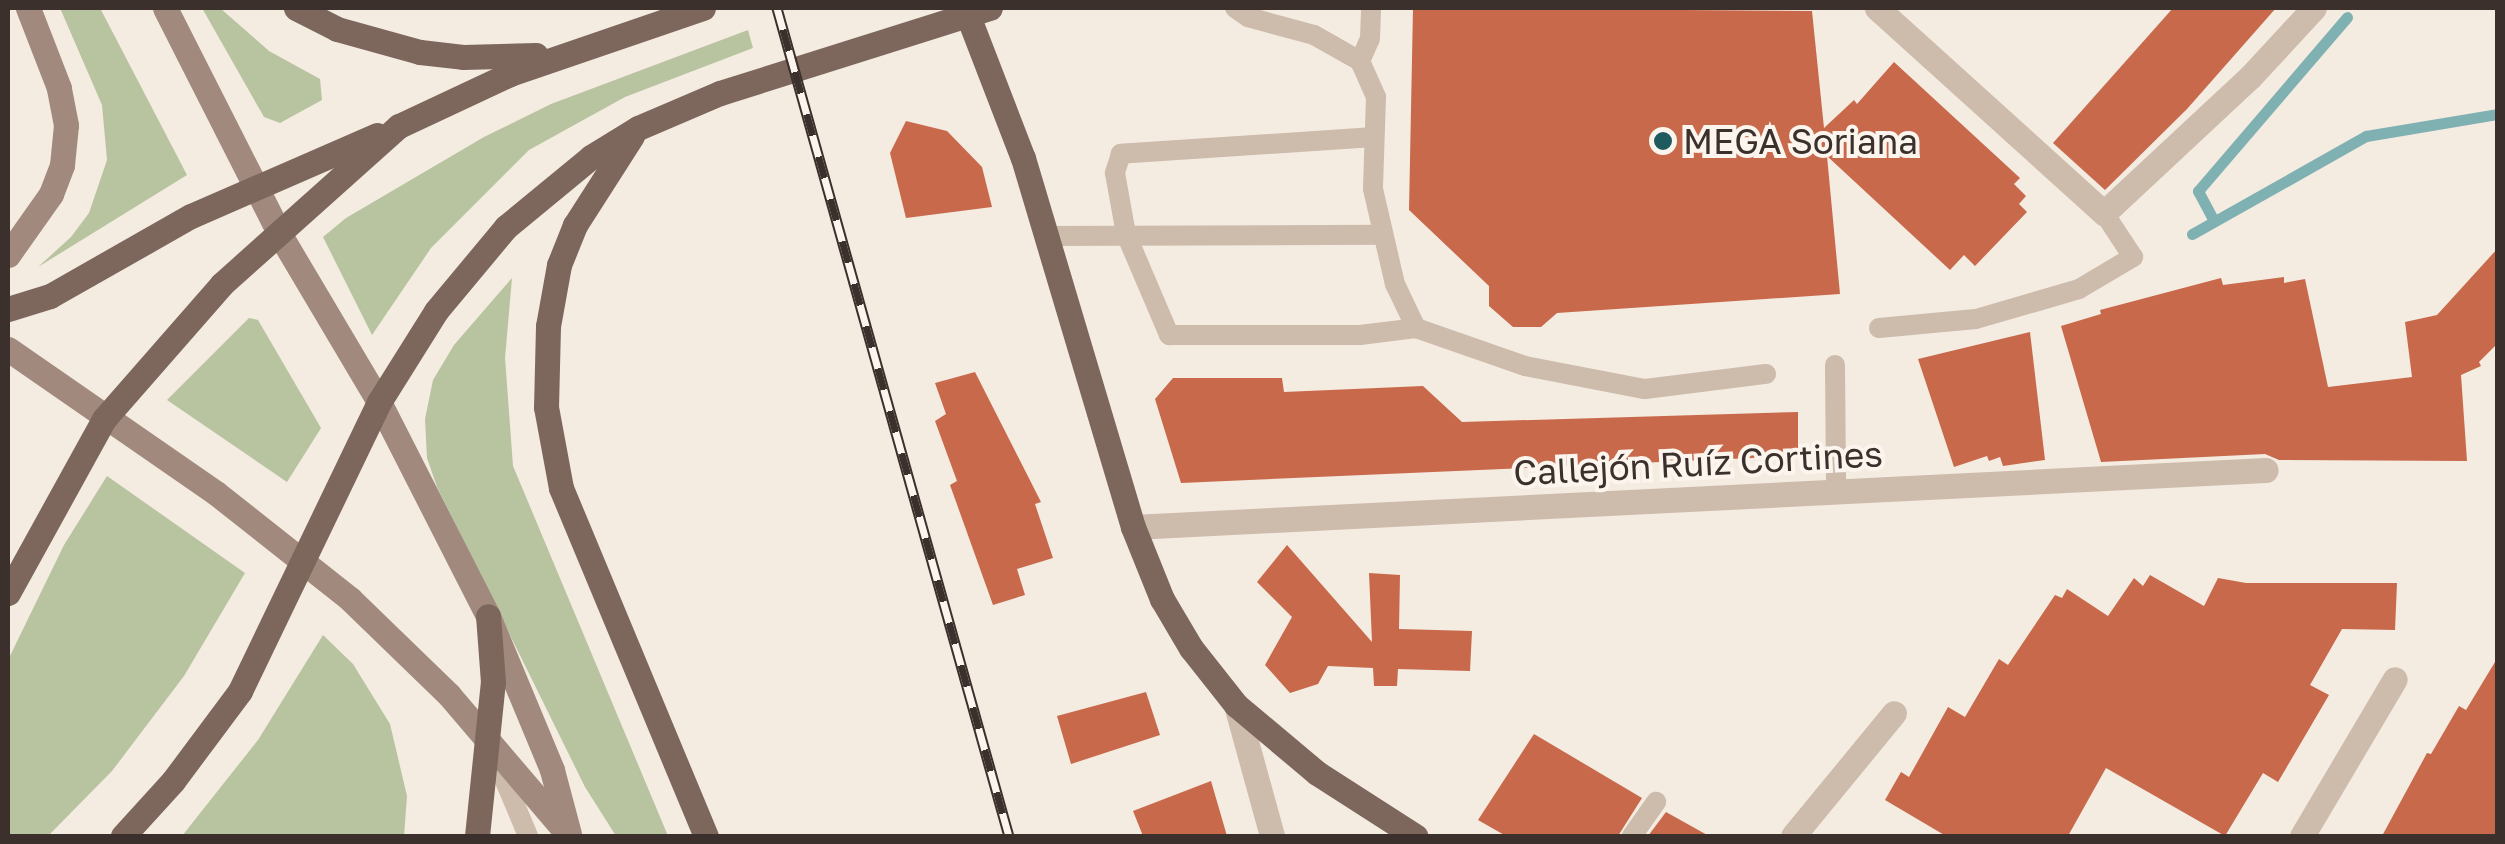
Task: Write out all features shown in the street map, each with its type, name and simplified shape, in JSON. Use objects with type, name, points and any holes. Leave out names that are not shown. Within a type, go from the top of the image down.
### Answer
[{"type":"main road","points":[[8,254],[51,194],[62,165],[66,125],[58,88],[28,8]]},
{"type":"main road","points":[[165,8],[280,235],[378,402],[488,616],[552,770],[570,835]]},
{"type":"main road","points":[[296,8],[337,29],[420,52],[463,57],[561,54]]},
{"type":"main road","points":[[8,309],[50,296],[160,232],[255,185],[651,16],[703,8]]},
{"type":"main road","points":[[123,836],[173,781],[240,691],[378,402],[436,311],[506,227],[592,157],[638,128],[720,92],[974,10],[1047,236],[1133,527],[1162,598],[1191,648],[1236,705],[1316,772],[1415,836]]},
{"type":"main road","points":[[8,593],[104,418],[222,284],[399,126]]},
{"type":"main road","points":[[638,128],[574,225],[559,265],[548,326],[546,407],[561,488],[706,836]]},
{"type":"main road","points":[[8,349],[179,466],[302,558],[384,630],[570,835]]},
{"type":"main road","points":[[478,836],[493,682],[488,616]]},
{"type":"street","points":[[1877,8],[2104,213],[2250,77],[2314,8]]},
{"type":"street","name":"Callejón Ruíz Cortines","points":[[1133,527],[2266,470]]},
{"type":"street","points":[[2302,836],[2396,678]]},
{"type":"street","points":[[1236,705],[1272,836]]},
{"type":"street","points":[[1793,836],[1894,713]]},
{"type":"lane","points":[[1234,8],[1248,17],[1314,36],[1360,61],[1376,97],[1373,189],[1395,284],[1416,328]]},
{"type":"lane","points":[[1360,61],[1370,39],[1371,8]]},
{"type":"lane","points":[[1374,137],[1121,154],[1116,173],[1126,234],[1169,334],[1360,335],[1416,328],[1525,366],[1645,389],[1766,374]]},
{"type":"lane","points":[[1879,328],[1976,320],[2079,289],[2133,257],[2104,213]]},
{"type":"lane","points":[[1047,236],[1383,235]]},
{"type":"lane","points":[[1836,364],[1836,491]]},
{"type":"lane","points":[[489,742],[528,836]]},
{"type":"lane","points":[[1632,836],[1656,802]]},
{"type":"green space","points":[[60,8],[100,8],[187,175],[38,267],[71,237],[89,213],[107,160],[102,105]]},
{"type":"green space","points":[[202,8],[220,8],[269,51],[320,79],[322,100],[280,123],[264,117]]},
{"type":"green space","points":[[748,30],[753,48],[625,97],[529,150],[431,248],[372,335],[323,237],[346,218],[484,137],[551,104]]},
{"type":"green space","points":[[512,278],[505,358],[513,466],[668,836],[616,836],[585,787],[437,487],[427,458],[425,419],[433,380],[454,345]]},
{"type":"green space","points":[[249,318],[258,320],[321,428],[287,482],[167,400]]},
{"type":"green space","points":[[107,476],[245,573],[184,676],[112,771],[48,836],[8,836],[8,660],[64,545]]},
{"type":"green space","points":[[323,635],[353,664],[390,724],[407,796],[404,836],[182,836],[258,740]]},
{"type":"building","name":"MEGA Soriana","points":[[1413,8],[1812,11],[1824,128],[1854,100],[1857,104],[1894,62],[2020,178],[2014,184],[2026,196],[2019,204],[2027,212],[1975,266],[1964,255],[1950,270],[1827,156],[1840,294],[1557,313],[1541,327],[1513,327],[1489,306],[1489,286],[1409,210]]},
{"type":"building","points":[[2173,8],[2276,8],[2187,109],[2105,190],[2053,143]]},
{"type":"building","points":[[906,121],[947,131],[982,167],[992,207],[906,218],[890,153]]},
{"type":"building","points":[[2498,248],[2498,343],[2479,362],[2481,366],[2461,375],[2467,461],[2279,460],[2265,454],[2101,462],[2061,326],[2101,314],[2100,310],[2221,278],[2223,285],[2284,277],[2284,283],[2305,279],[2328,387],[2412,377],[2405,322],[2437,315]]},
{"type":"building","points":[[2030,332],[2045,460],[2003,466],[2000,457],[1989,461],[1987,456],[1954,467],[1918,359]]},
{"type":"building","points":[[975,372],[1041,502],[1035,504],[1053,558],[1017,569],[1025,595],[993,605],[950,485],[957,481],[935,421],[946,414],[935,383]]},
{"type":"building","points":[[1173,378],[1282,378],[1284,392],[1423,386],[1462,422],[1798,412],[1798,456],[1181,483],[1155,399]]},
{"type":"building","points":[[1287,545],[1372,642],[1369,573],[1400,575],[1399,629],[1472,631],[1470,671],[1398,669],[1397,686],[1374,686],[1373,668],[1328,666],[1318,684],[1290,693],[1265,665],[1292,617],[1257,582]]},
{"type":"building","points":[[2150,575],[2204,606],[2218,578],[2246,583],[2397,583],[2395,630],[2342,629],[2310,685],[2329,695],[2278,782],[2263,773],[2225,836],[2106,768],[2068,836],[1946,836],[1885,800],[1901,772],[1909,777],[1948,707],[1965,717],[1999,659],[2008,665],[2055,595],[2062,598],[2067,589],[2108,616],[2134,578],[2143,586]]},
{"type":"building","points":[[2498,657],[2498,836],[2382,836],[2427,753],[2431,754],[2459,706],[2466,710]]},
{"type":"building","points":[[1146,692],[1160,735],[1071,764],[1057,716]]},
{"type":"building","points":[[1534,734],[1642,798],[1618,836],[1506,836],[1478,820]]},
{"type":"building","points":[[1211,781],[1227,836],[1143,836],[1133,811]]},
{"type":"building","points":[[1666,812],[1709,836],[1648,836]]},
{"type":"waterway","points":[[2214,221],[2198,191],[2347,17]]},
{"type":"waterway","points":[[2192,234],[2366,136],[2498,114]]},
{"type":"railway","points":[[777,8],[1009,836]]},
{"type":"place","name":"MEGA Soriana","points":[[1663,141]]}]
